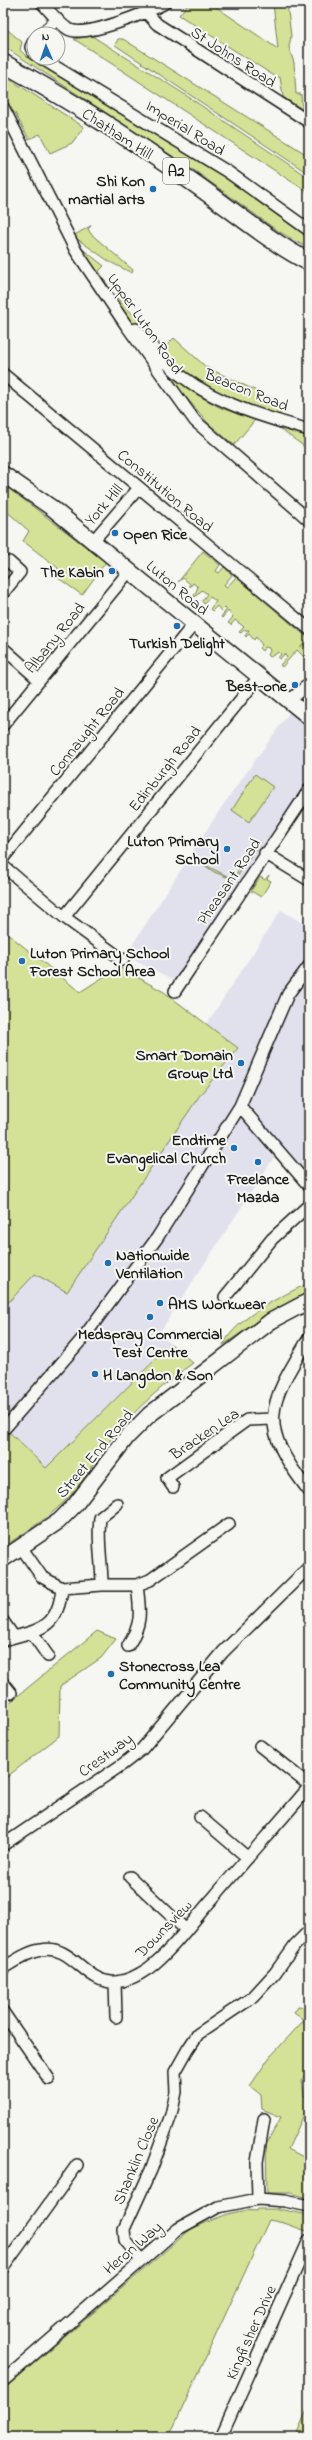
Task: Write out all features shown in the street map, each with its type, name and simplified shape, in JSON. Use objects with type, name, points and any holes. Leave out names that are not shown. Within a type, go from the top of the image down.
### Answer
[{"type":"main road","name":"Chatham Hill","points":[[3,63],[50,90],[153,156],[273,240],[309,262]]},
{"type":"street","points":[[42,3],[68,29],[83,32],[146,12],[165,3]]},
{"type":"street","name":"St Johns Road","points":[[146,12],[153,21],[169,32],[309,122]]},
{"type":"street","points":[[50,26],[57,19]]},
{"type":"street","name":"Imperial Road","points":[[54,66],[228,172],[309,230]]},
{"type":"street","name":"Upper Luton Road","points":[[3,107],[76,251],[126,325],[195,421],[309,520]]},
{"type":"street","name":"Beacon Road","points":[[126,325],[132,324],[174,369],[200,389],[251,411],[309,430]]},
{"type":"street","name":"Constitution Road","points":[[3,374],[138,489],[309,629]]},
{"type":"street","name":"Luton Road","points":[[3,474],[52,508],[309,717]]},
{"type":"street","name":"York Hill","points":[[93,541],[138,489]]},
{"type":"street","points":[[3,593],[20,572],[9,562]]},
{"type":"street","name":"Albany Road","points":[[3,725],[130,570]]},
{"type":"street","name":"Connaught Road","points":[[3,858],[194,624]]},
{"type":"street","points":[[3,649],[39,680]]},
{"type":"street","name":"Edinburgh Road","points":[[64,917],[259,677]]},
{"type":"street","points":[[290,701],[309,684]]},
{"type":"street","name":"Pheasant Road","points":[[175,991],[265,853],[309,790]]},
{"type":"street","points":[[265,853],[309,880]]},
{"type":"street","points":[[3,866],[64,917],[123,960]]},
{"type":"street","points":[[5,1428],[83,1338],[157,1238],[240,1106],[288,994],[309,966]]},
{"type":"street","points":[[240,1106],[309,1186]]},
{"type":"street","points":[[225,1297],[272,1239],[309,1205]]},
{"type":"street","name":"Street End Road","points":[[3,1559],[59,1522],[75,1506],[127,1437],[149,1415],[271,1320],[307,1305]]},
{"type":"street","points":[[309,1338],[281,1385],[272,1419],[280,1445],[309,1491]]},
{"type":"street","name":"Bracken Lea","points":[[173,1487],[167,1478],[247,1420],[272,1419]]},
{"type":"street","points":[[102,1584],[102,1565],[98,1535],[100,1518],[117,1504]]},
{"type":"street","points":[[21,1547],[42,1577],[62,1588],[102,1584],[137,1585],[150,1580],[170,1567],[229,1524]]},
{"type":"street","name":"Crestway","points":[[3,1845],[123,1764],[142,1749],[222,1652],[309,1567]]},
{"type":"street","points":[[128,1646],[136,1633],[141,1618],[137,1585]]},
{"type":"street","points":[[3,1640],[32,1633],[47,1625],[58,1612],[62,1588]]},
{"type":"street","points":[[3,1621],[14,1637]]},
{"type":"street","points":[[32,1633],[48,1656]]},
{"type":"street","points":[[3,1683],[11,1693]]},
{"type":"street","points":[[260,1746],[309,1786]]},
{"type":"street","name":"Downsview","points":[[3,1968],[22,1956],[42,1949],[65,1953],[91,1975],[104,1980],[115,1982],[133,1978],[149,1968],[186,1930],[309,1786]]},
{"type":"street","points":[[200,1817],[248,1858]]},
{"type":"street","points":[[130,1876],[186,1930]]},
{"type":"street","name":"Shanklin Close","points":[[141,2260],[125,2240],[124,2229],[151,2170],[171,2115],[176,2092],[175,2072],[198,2034],[253,1997],[309,1931]]},
{"type":"street","points":[[115,1982],[116,2017]]},
{"type":"street","points":[[3,2012],[49,2079]]},
{"type":"street","points":[[258,2199],[257,2162],[264,2119]]},
{"type":"street","points":[[3,2268],[77,2165]]},
{"type":"street","name":"Heron Way","points":[[3,2381],[178,2228],[218,2207],[258,2199],[285,2201],[309,2206]]},
{"type":"street","name":"Kingfisher Drive","points":[[221,2437],[309,2240]]},
{"type":"shaded area","name":"Luton Primary School","points":[[291,710],[309,724],[309,778],[218,916],[175,979],[172,979],[125,956],[221,808]]},
{"type":"shaded area","points":[[281,910],[309,927],[309,1178],[280,1148],[160,1332],[171,1344],[46,1468],[3,1425],[3,1308],[35,1274],[67,1292],[200,1095],[238,1048],[206,1025]]},
{"type":"green space","points":[[189,3],[210,3],[278,49],[273,3],[287,3],[291,36],[289,47],[294,63],[296,94],[301,94],[302,109],[283,97],[280,77],[276,77],[179,15]]},
{"type":"green space","points":[[3,26],[22,42],[20,50],[26,56],[26,61],[3,46]]},
{"type":"green space","points":[[92,36],[181,92],[309,178],[309,193],[74,39]]},
{"type":"green space","points":[[118,39],[123,39],[309,156],[309,174],[115,45]]},
{"type":"green space","points":[[34,66],[42,66],[232,182],[309,238],[309,249],[275,229],[191,168]]},
{"type":"green space","points":[[3,75],[84,127],[72,143],[50,153],[40,134],[29,139],[15,113],[7,106],[3,97]]},
{"type":"green space","points":[[92,225],[88,229],[91,234],[133,270],[132,273],[110,262],[73,236]]},
{"type":"green space","points":[[80,247],[104,266],[99,271],[112,292],[164,348],[174,338],[206,367],[286,405],[279,415],[229,398],[193,379],[130,320],[108,292]]},
{"type":"green space","points":[[157,363],[161,363],[189,390],[221,408],[255,420],[234,445],[208,423]]},
{"type":"green space","points":[[272,423],[309,435],[309,450]]},
{"type":"green space","points":[[3,484],[106,562],[82,595],[54,575],[58,568],[23,541],[29,531],[3,508]]},
{"type":"green space","points":[[203,551],[220,565],[216,571],[219,573],[224,567],[232,575],[224,585],[227,587],[236,577],[308,638],[300,647],[304,644],[309,648],[309,658],[306,659],[297,650],[282,667],[280,665],[287,657],[284,654],[280,659],[278,658],[281,654],[279,652],[270,657],[268,655],[270,651],[269,648],[265,647],[262,651],[259,648],[262,645],[256,637],[254,640],[249,634],[246,637],[245,636],[249,630],[244,630],[241,633],[239,632],[244,627],[235,620],[231,625],[228,623],[233,617],[228,611],[222,618],[221,617],[227,609],[225,607],[221,611],[217,606],[212,611],[210,609],[216,601],[210,597],[204,604],[202,601],[207,594],[202,590],[195,597],[194,596],[198,587],[193,583],[190,587],[190,584],[183,578],[178,582]]},
{"type":"green space","points":[[255,774],[273,787],[249,822],[232,810]]},
{"type":"green space","points":[[258,841],[260,842],[235,880],[214,872],[203,864],[233,879],[248,855],[247,854]]},
{"type":"green space","points":[[269,875],[267,879],[271,881],[261,897],[251,891],[260,877],[265,880]]},
{"type":"green space","points":[[3,930],[80,992],[119,967],[164,992],[238,1048],[200,1095],[67,1292],[35,1274],[3,1308]]},
{"type":"green space","points":[[309,1283],[309,1292],[265,1317],[223,1345],[238,1325],[261,1308]]},
{"type":"green space","points":[[171,1344],[193,1363],[152,1396],[124,1424],[108,1443],[77,1488],[62,1504],[41,1522],[3,1547],[3,1426],[46,1468]]},
{"type":"green space","points":[[97,1631],[116,1639],[101,1658],[60,1686],[59,1736],[3,1780],[3,1708]]},
{"type":"green space","points":[[298,2007],[309,2008],[309,2066],[302,2080],[304,2096],[309,2098],[309,2104],[288,2149],[309,2160],[309,2199],[292,2193],[267,2193],[266,2145],[281,2117],[262,2109],[261,2095],[250,2086],[269,2058],[304,2020],[294,2013]]},
{"type":"green space","points":[[257,2209],[278,2209],[309,2215],[309,2232],[284,2223],[269,2220],[169,2437],[3,2437],[3,2390],[191,2229],[231,2213],[239,2211],[256,2211]]},
{"type":"green space","points":[[309,2406],[309,2437],[295,2437]]},
{"type":"place","name":"Shi Kon martial arts","points":[[153,189]]},
{"type":"place","name":"Open Rice","points":[[115,533]]},
{"type":"place","name":"The Kabin","points":[[112,571]]},
{"type":"place","name":"Turkish Delight","points":[[177,626]]},
{"type":"place","name":"Best-one","points":[[295,685]]},
{"type":"place","name":"Luton Primary School","points":[[227,849]]},
{"type":"place","name":"Luton Primary School Forest School Area","points":[[22,961]]},
{"type":"place","name":"Smart Domain Group Ltd","points":[[241,1063]]},
{"type":"place","name":"Endtime Evangelical Church","points":[[234,1148]]},
{"type":"place","name":"Freelance Mazda","points":[[258,1162]]},
{"type":"place","name":"Nationwide Ventilation","points":[[108,1263]]},
{"type":"place","name":"AMS Workwear","points":[[160,1303]]},
{"type":"place","name":"Medspray Commercial Test Centre","points":[[150,1317]]},
{"type":"place","name":"H Langdon & Son","points":[[95,1374]]},
{"type":"place","name":"Stonecross Lea Community Centre","points":[[111,1674]]}]
